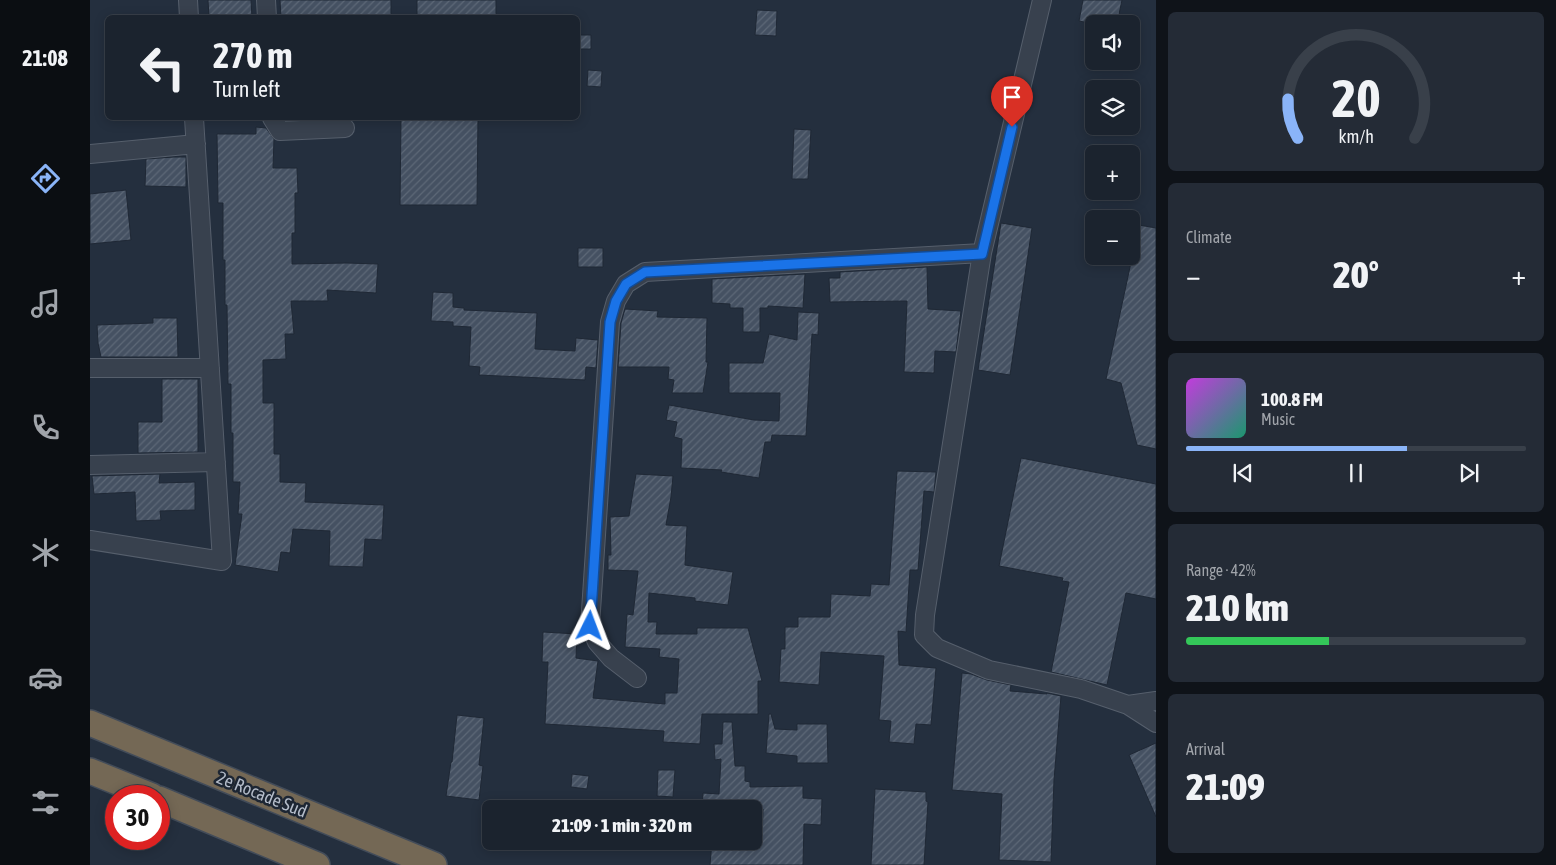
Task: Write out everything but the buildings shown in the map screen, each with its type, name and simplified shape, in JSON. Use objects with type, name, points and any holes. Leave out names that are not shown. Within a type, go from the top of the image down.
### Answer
[{"type":"highway","name":"2e Rocade Sud","points":[[90,722],[434,865]]},
{"type":"highway","points":[[90,771],[125,785]]},
{"type":"highway","points":[[170,804],[318,865]]},
{"type":"street","points":[[188,0],[189,15]]},
{"type":"street","points":[[266,0],[267,15]]},
{"type":"street","points":[[1042,0],[982,254],[929,586],[924,635],[937,648],[989,670],[1081,689],[1128,705],[1156,723]]},
{"type":"street","points":[[90,540],[222,561],[194,120]]},
{"type":"street","points":[[273,120],[280,131],[345,128]]},
{"type":"street","points":[[90,154],[196,144]]},
{"type":"street","points":[[637,678],[606,653],[597,642],[590,626],[610,322],[616,301],[626,284],[645,272],[982,254]]},
{"type":"street","points":[[90,368],[210,368]]},
{"type":"street","points":[[90,465],[216,462]]},
{"type":"street","points":[[1128,705],[1156,701]]},
{"type":"route","points":[[590,626],[610,322],[616,301],[626,284],[645,272],[982,254],[1012,127]]}]
